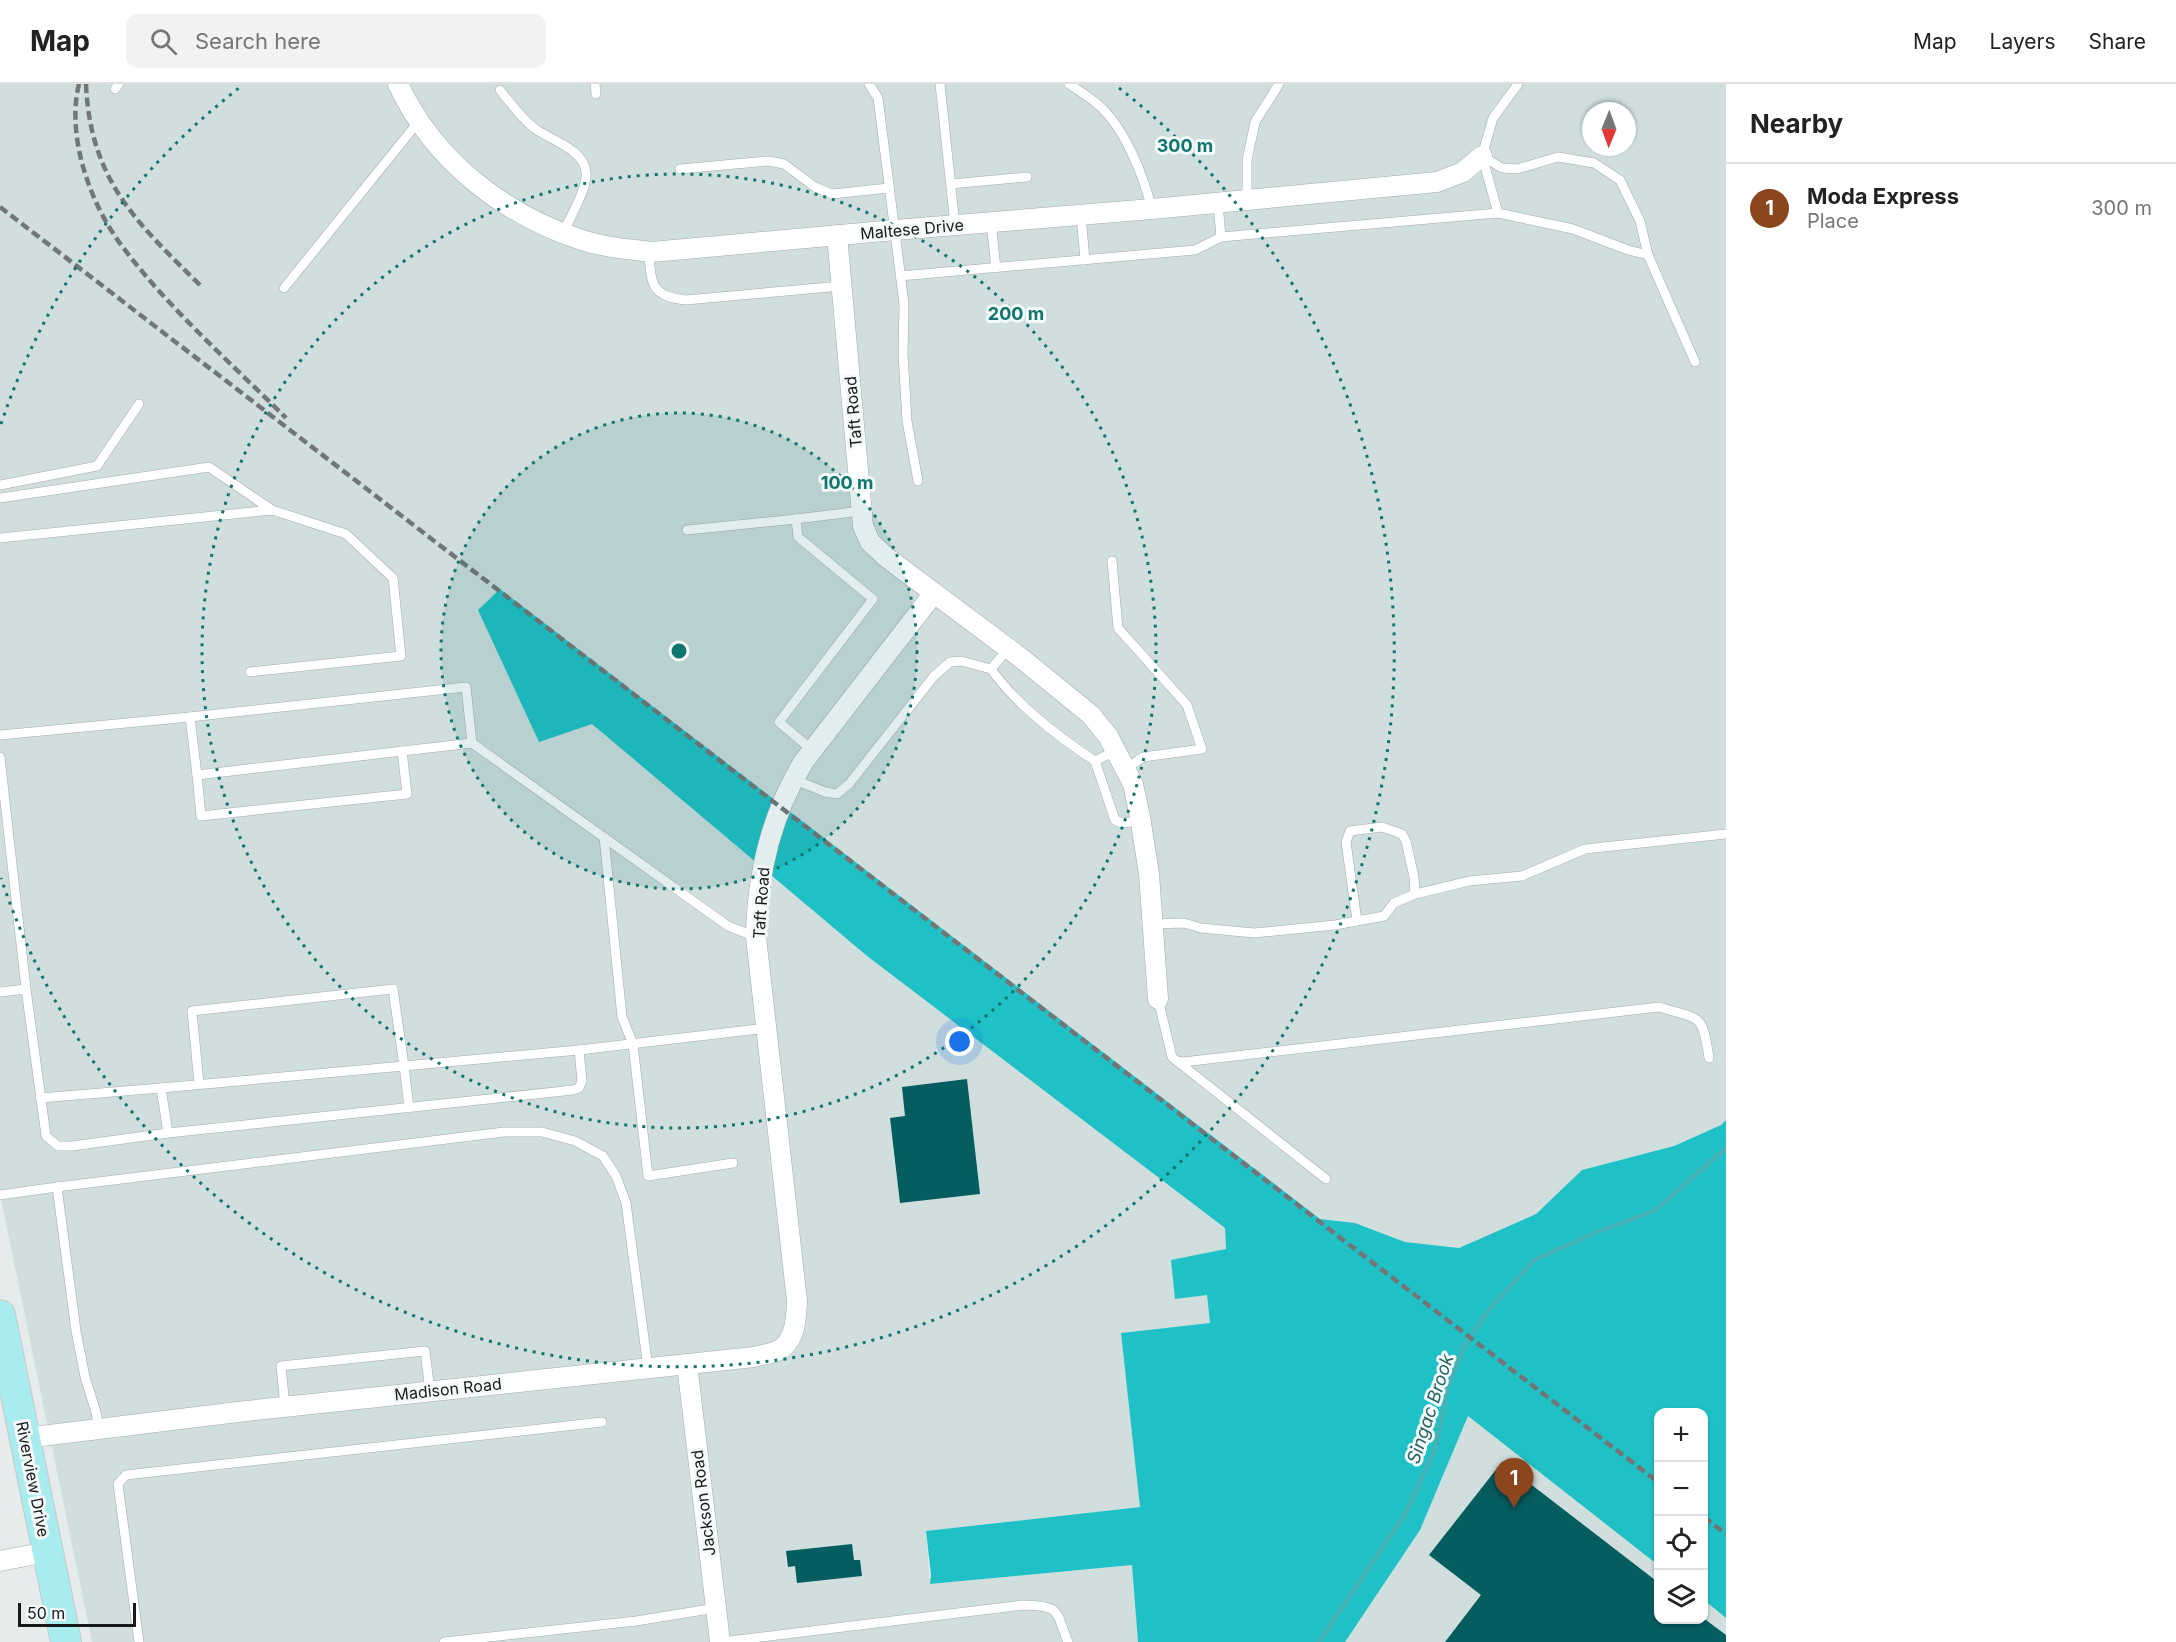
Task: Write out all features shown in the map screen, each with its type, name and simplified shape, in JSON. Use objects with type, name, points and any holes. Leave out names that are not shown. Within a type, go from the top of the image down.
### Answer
[{"type":"main road","name":"Riverview Drive","points":[[0,1315],[66,1642]]},
{"type":"street","name":"Maltese Drive","points":[[398,84],[407,104],[440,150],[464,173],[516,212],[563,233],[598,244],[648,252],[1437,182],[1464,172],[1482,156]]},
{"type":"street","name":"Taft Road","points":[[837,235],[863,526],[870,542],[886,557],[1091,715],[1117,750],[1133,784],[1149,874],[1158,999]]},
{"type":"street","name":"Taft Road","points":[[793,1265],[756,937],[760,880],[766,849],[784,796],[812,750],[934,593]]},
{"type":"street","name":"Madison Road","points":[[25,1438],[285,1407],[754,1357],[778,1351],[791,1339],[796,1321],[797,1301],[793,1265]]},
{"type":"street","name":"Jackson Road","points":[[687,1364],[720,1642]]},
{"type":"street","points":[[0,1561],[47,1552]]},
{"type":"lane","points":[[595,84],[596,94]]},
{"type":"lane","points":[[869,84],[878,98],[904,304],[903,354],[907,421],[918,481]]},
{"type":"lane","points":[[940,84],[955,225]]},
{"type":"lane","points":[[1069,84],[1098,104],[1124,136],[1146,188],[1152,209]]},
{"type":"lane","points":[[1246,200],[1247,160],[1256,122],[1279,84]]},
{"type":"lane","points":[[1498,213],[1482,156],[1493,118],[1518,84]]},
{"type":"lane","points":[[500,90],[515,109],[535,128],[583,160],[586,171],[585,182],[563,233]]},
{"type":"lane","points":[[284,288],[419,121]]},
{"type":"lane","points":[[1482,156],[1502,168],[1517,169],[1558,157],[1594,163],[1620,180],[1640,221],[1648,255],[1695,362]]},
{"type":"lane","points":[[680,169],[768,161],[784,164],[815,187],[832,194],[889,188]]},
{"type":"lane","points":[[951,184],[1027,177]]},
{"type":"lane","points":[[1218,203],[1221,237]]},
{"type":"lane","points":[[900,276],[1195,250],[1221,237],[1498,213],[1573,230],[1648,255]]},
{"type":"lane","points":[[1081,215],[1085,260]]},
{"type":"lane","points":[[992,222],[996,268]]},
{"type":"lane","points":[[648,252],[651,281],[659,293],[670,299],[686,300],[841,286]]},
{"type":"lane","points":[[0,484],[97,466],[139,404]]},
{"type":"lane","points":[[0,498],[209,467],[272,510],[346,534],[393,578],[401,656],[250,672]]},
{"type":"lane","points":[[0,538],[272,510]]},
{"type":"lane","points":[[687,530],[861,511]]},
{"type":"lane","points":[[796,519],[798,537],[873,599],[779,722],[812,750]]},
{"type":"lane","points":[[1112,561],[1118,628],[1187,705],[1202,749],[1143,758],[1125,769]]},
{"type":"lane","points":[[991,669],[1008,650]]},
{"type":"lane","points":[[793,779],[825,792],[837,794],[849,784],[934,676],[950,662],[961,661],[991,669],[1002,685],[1049,726],[1095,761],[1115,820],[1122,823],[1140,821]]},
{"type":"lane","points":[[0,735],[466,687],[472,743]]},
{"type":"lane","points":[[190,717],[201,816],[408,794],[402,751]]},
{"type":"lane","points":[[196,775],[472,743],[728,926],[756,937]]},
{"type":"lane","points":[[1095,761],[1117,750]]},
{"type":"lane","points":[[0,757],[40,1098],[46,1136],[58,1146],[573,1090],[579,1088],[582,1081],[579,1050]]},
{"type":"lane","points":[[1358,921],[1346,842],[1350,831],[1382,827],[1402,834],[1406,841],[1414,877],[1414,894]]},
{"type":"lane","points":[[1153,924],[1184,923],[1201,928],[1254,933],[1335,925],[1384,916],[1394,903],[1414,894],[1469,881],[1521,876],[1585,849],[1726,834]]},
{"type":"lane","points":[[604,837],[622,1017],[633,1044],[648,1176],[733,1163]]},
{"type":"lane","points":[[0,992],[26,989]]},
{"type":"lane","points":[[199,1084],[192,1011],[393,989],[409,1108]]},
{"type":"lane","points":[[1158,999],[1172,1057],[1326,1179]]},
{"type":"lane","points":[[1177,1061],[1659,1007],[1697,1019],[1704,1027],[1709,1058]]},
{"type":"lane","points":[[40,1098],[579,1050],[767,1028]]},
{"type":"lane","points":[[161,1088],[168,1133]]},
{"type":"lane","points":[[0,1195],[504,1132],[542,1132],[575,1141],[603,1156],[616,1176],[626,1203],[648,1368]]},
{"type":"lane","points":[[57,1187],[76,1331],[99,1429]]},
{"type":"lane","points":[[285,1407],[281,1366],[425,1351],[430,1391]]},
{"type":"lane","points":[[139,1642],[118,1484],[126,1475],[602,1422]]},
{"type":"lane","points":[[720,1642],[1023,1605],[1046,1605],[1060,1616],[1068,1642]]},
{"type":"lane","points":[[444,1642],[636,1621],[716,1608]]},
{"type":"shaded area","points":[[0,84],[1726,84],[1726,1120],[1721,1125],[1674,1146],[1582,1170],[1536,1214],[1459,1248],[1405,1242],[1355,1223],[1320,1219],[499,589],[592,724],[867,956],[1225,1228],[1226,1249],[1207,1295],[1210,1323],[1121,1333],[1141,1507],[926,1531],[930,1584],[1133,1565],[1139,1642],[92,1642],[0,1194]]},
{"type":"shaded area","points":[[500,589],[1320,1219],[1355,1223],[1405,1242],[1459,1248],[1536,1214],[1582,1170],[1674,1146],[1721,1125],[1726,1120],[1726,1618],[1708,1603],[1708,1408],[1654,1408],[1654,1562],[1468,1416],[1420,1530],[1345,1642],[1138,1642],[1132,1565],[930,1584],[926,1531],[1140,1507],[1121,1333],[1210,1323],[1207,1295],[1175,1299],[1171,1260],[1226,1249],[1225,1228],[867,956],[592,724],[539,742],[478,610]]},
{"type":"shaded area","points":[[1468,1416],[1654,1562],[1654,1624],[1708,1624],[1708,1603],[1726,1618],[1726,1642],[1345,1642],[1420,1530]]},
{"type":"building","points":[[967,1079],[980,1194],[900,1203],[890,1118],[905,1116],[902,1087]]},
{"type":"building","points":[[1502,1462],[1654,1579],[1654,1624],[1708,1624],[1708,1622],[1726,1635],[1726,1642],[1445,1642],[1481,1595],[1429,1555]]},
{"type":"building","points":[[852,1544],[854,1560],[860,1560],[862,1576],[797,1583],[795,1566],[788,1567],[786,1551]]},
{"type":"waterway","name":"Singac Brook","points":[[1319,1642],[1405,1514],[1435,1449],[1449,1385],[1464,1346],[1488,1311],[1534,1260],[1597,1232],[1654,1211],[1726,1148]]},
{"type":"railway","points":[[79,84],[76,104],[78,147],[91,190],[110,229],[160,292],[286,418]]},
{"type":"railway","points":[[86,84],[90,118],[97,148],[108,174],[138,221],[202,287]]},
{"type":"railway","points":[[0,207],[1654,1479]]},
{"type":"railway","points":[[1708,1520],[1726,1534]]},
{"type":"place","name":"Moda Express","points":[[1514,1508]]}]
